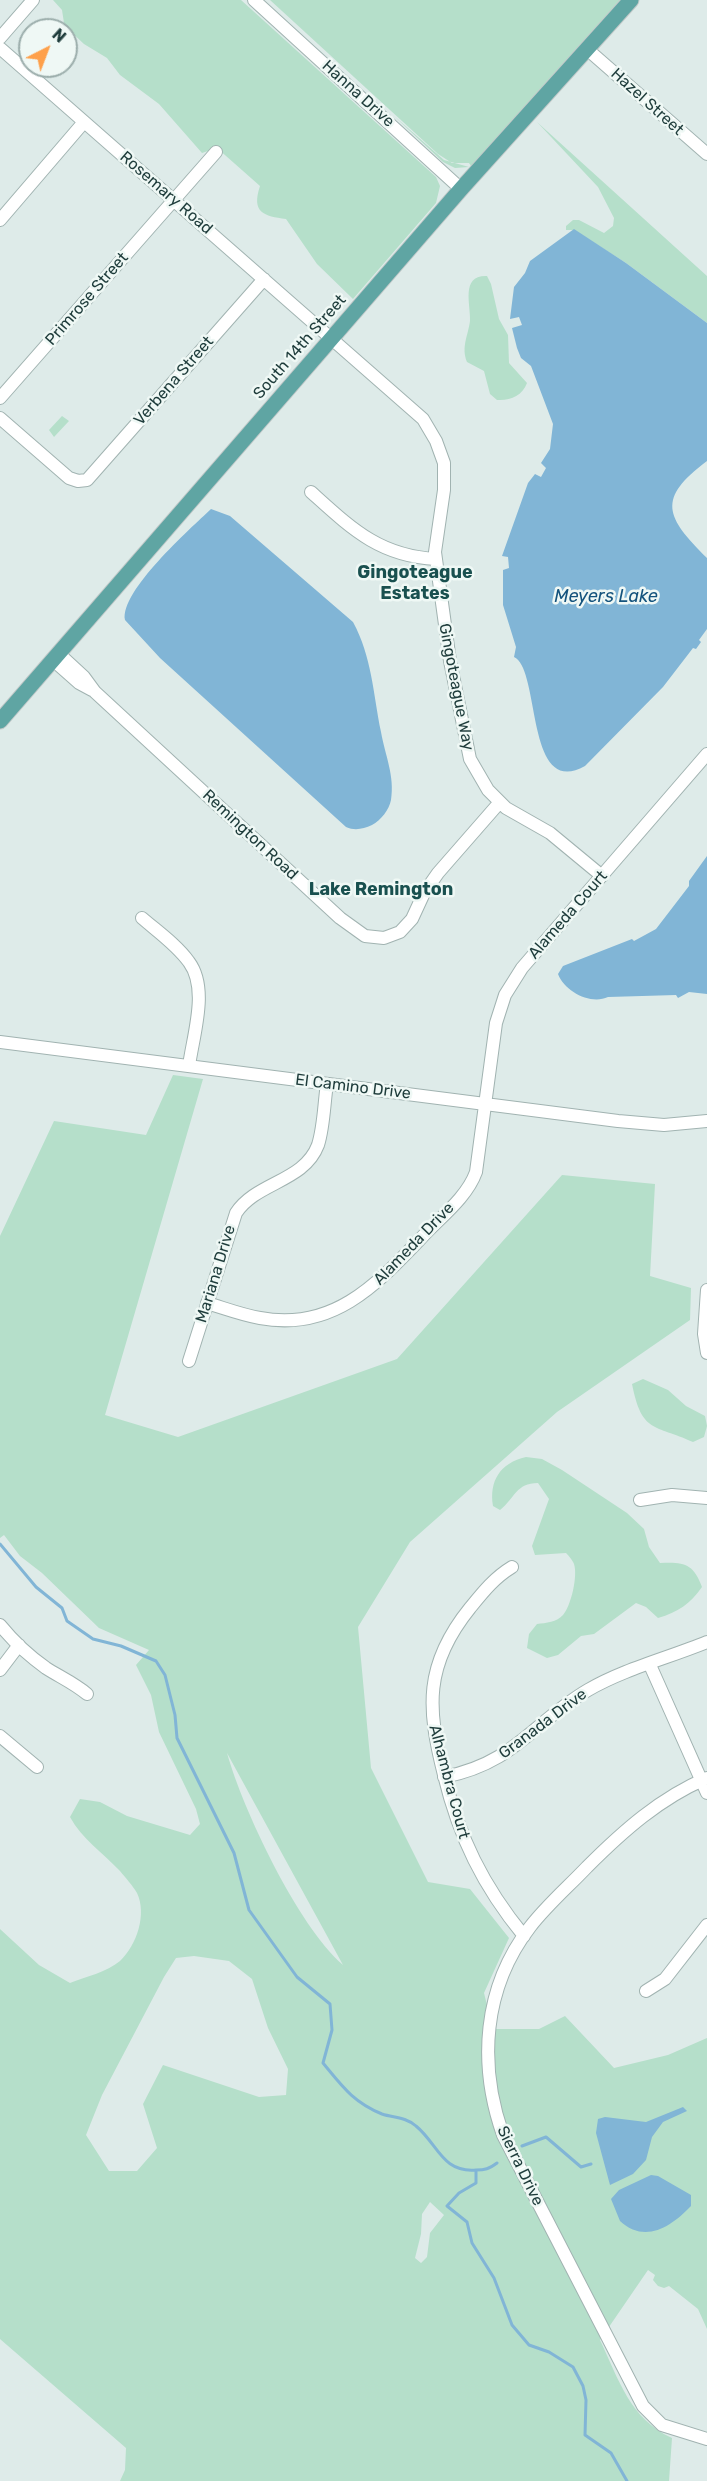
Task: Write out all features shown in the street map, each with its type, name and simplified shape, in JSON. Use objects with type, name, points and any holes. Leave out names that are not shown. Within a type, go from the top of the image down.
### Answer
[{"type":"main road","name":"South 14th Street","points":[[0,721],[461,189],[631,0]]},
{"type":"street","points":[[0,38],[33,0]]},
{"type":"street","name":"Hanna Drive","points":[[254,0],[461,189]]},
{"type":"street","name":"Rosemary Road","points":[[0,48],[332,338]]},
{"type":"street","name":"Hazel Street","points":[[587,49],[707,154]]},
{"type":"street","points":[[0,220],[84,122]]},
{"type":"street","name":"Primrose Street","points":[[0,398],[216,152]]},
{"type":"street","name":"Verbena Street","points":[[0,417],[69,478],[82,481],[92,475],[264,279]]},
{"type":"street","name":"Gingoteague Way","points":[[332,338],[413,408],[436,441],[445,475],[436,559],[440,597],[466,747],[475,770],[500,802],[550,833],[603,876]]},
{"type":"street","points":[[311,492],[353,529],[381,547],[405,555],[436,559]]},
{"type":"street","name":"Remington Road","points":[[55,657],[84,677],[95,692],[350,927],[365,936],[393,936],[407,925],[434,878],[500,802]]},
{"type":"street","name":"Alameda Court","points":[[486,1104],[496,1023],[505,995],[522,968],[707,754]]},
{"type":"street","points":[[142,918],[187,959],[196,975],[199,994],[189,1066]]},
{"type":"street","name":"El Camino Drive","points":[[0,1042],[652,1124],[707,1121]]},
{"type":"street","name":"Mariana Drive","points":[[189,1361],[231,1224],[240,1206],[250,1197],[300,1168],[317,1148],[327,1084]]},
{"type":"street","name":"Alameda Drive","points":[[207,1303],[261,1319],[304,1319],[338,1309],[369,1290],[469,1186],[476,1172],[486,1104]]},
{"type":"street","points":[[707,1290],[704,1334],[707,1353]]},
{"type":"street","points":[[640,1500],[672,1495],[707,1498]]},
{"type":"street","name":"Alhambra Court","points":[[512,1567],[493,1580],[461,1619],[439,1661],[431,1716],[457,1824],[470,1856],[486,1886],[524,1936]]},
{"type":"street","points":[[0,1625],[19,1645],[46,1667],[73,1682],[87,1694]]},
{"type":"street","name":"Granada Drive","points":[[444,1777],[469,1771],[501,1757],[522,1743],[574,1698],[605,1681],[707,1642]]},
{"type":"street","points":[[0,1670],[19,1645]]},
{"type":"street","points":[[650,1665],[704,1779],[707,1793]]},
{"type":"street","points":[[0,1736],[37,1767]]},
{"type":"street","name":"Sierra Drive","points":[[704,1779],[665,1800],[626,1830],[549,1905],[524,1936],[500,1979],[488,2037],[489,2081],[499,2124],[523,2175],[646,2411],[662,2425],[707,2439]]},
{"type":"street","points":[[646,1991],[665,1979],[707,1925]]},
{"type":"green space","points":[[53,0],[241,0],[436,177],[440,186],[436,203],[353,299],[317,264],[286,219],[261,212],[257,202],[260,186],[217,148],[202,153],[159,104],[120,75],[107,58],[78,38],[78,18],[63,18],[62,10]]},
{"type":"green space","points":[[270,0],[620,0],[471,166],[469,163],[452,163],[438,154]]},
{"type":"green space","points":[[393,115],[444,160],[469,167],[455,168],[443,162]]},
{"type":"green space","points":[[537,122],[707,276],[707,323],[626,263],[574,230],[566,230],[566,226],[573,220],[579,220],[604,233],[613,226],[614,218],[598,187]]},
{"type":"green space","points":[[487,276],[499,319],[508,335],[509,363],[527,383],[519,394],[506,400],[497,400],[490,394],[484,371],[467,362],[465,357],[470,321],[470,286],[473,280]]},
{"type":"green space","points":[[62,416],[69,421],[54,437],[49,430]]},
{"type":"green space","points":[[173,1075],[203,1079],[105,1415],[178,1437],[397,1359],[562,1175],[655,1184],[650,1276],[691,1288],[690,1320],[557,1412],[410,1542],[358,1627],[371,1768],[428,1882],[470,1889],[509,1938],[484,1993],[493,2029],[539,2029],[565,2016],[614,2068],[668,2055],[707,2038],[707,2329],[698,2309],[669,2286],[664,2288],[658,2286],[653,2280],[655,2275],[648,2270],[600,2340],[627,2397],[646,2420],[672,2438],[669,2481],[120,2481],[125,2470],[126,2448],[0,2339],[0,1929],[39,1965],[70,1983],[109,1968],[120,1961],[131,1947],[139,1929],[140,1901],[127,1879],[87,1839],[70,1817],[80,1799],[100,1802],[127,1816],[190,1835],[200,1824],[196,1809],[159,1732],[151,1695],[136,1665],[149,1650],[99,1628],[42,1573],[20,1556],[4,1535],[0,1538],[0,1236],[54,1121],[146,1135]],"holes":[[[227,1753],[343,1965],[308,1923],[274,1866],[246,1805]],[[194,1956],[229,1961],[252,1979],[268,2028],[288,2069],[286,2095],[259,2097],[163,2065],[143,2104],[157,2148],[137,2171],[109,2171],[86,2135],[102,2095],[176,1958]],[[430,2202],[444,2215],[430,2233],[427,2257],[421,2263],[415,2258],[421,2234],[422,2214]]]},
{"type":"green space","points":[[643,1379],[668,1390],[686,1406],[705,1416],[707,1426],[704,1437],[693,1442],[659,1429],[645,1420],[640,1412],[632,1384]]},
{"type":"green space","points":[[526,1457],[542,1459],[562,1470],[627,1513],[644,1529],[649,1547],[660,1563],[687,1566],[695,1573],[702,1587],[683,1607],[658,1618],[646,1607],[636,1603],[594,1634],[581,1636],[558,1655],[547,1658],[527,1648],[529,1634],[537,1624],[558,1619],[566,1611],[571,1598],[575,1569],[571,1558],[566,1553],[535,1555],[532,1546],[549,1499],[538,1483],[520,1488],[500,1510],[493,1506],[493,1489],[498,1474],[509,1464]]},
{"type":"water","name":"Meyers Lake","points":[[574,229],[626,263],[707,323],[707,461],[680,486],[672,508],[683,531],[707,558],[707,629],[696,649],[693,648],[663,687],[585,766],[566,772],[552,765],[543,750],[528,684],[522,667],[514,657],[516,647],[503,605],[503,570],[509,568],[508,557],[502,556],[528,483],[535,474],[541,477],[546,468],[541,463],[550,449],[553,424],[531,366],[521,358],[517,348],[512,328],[522,325],[519,317],[510,319],[514,287],[525,273],[530,261]]},
{"type":"water","points":[[211,509],[230,516],[353,622],[368,662],[392,782],[391,800],[388,807],[381,818],[372,825],[359,829],[346,827],[160,658],[125,620],[126,608],[144,577],[173,545]]},
{"type":"water","points":[[707,856],[707,994],[689,992],[678,998],[676,995],[594,999],[579,995],[566,986],[558,974],[563,966],[632,939],[634,941],[656,929],[689,886],[689,881]]},
{"type":"water","points":[[683,2107],[687,2111],[663,2122],[652,2137],[646,2160],[633,2174],[610,2185],[596,2133],[598,2119],[605,2117],[646,2122]]},
{"type":"water","points":[[651,2175],[658,2176],[691,2195],[691,2206],[675,2220],[657,2230],[648,2232],[629,2228],[620,2221],[611,2199],[619,2190]]},
{"type":"waterway","points":[[0,1544],[36,1587],[62,1608],[67,1621],[93,1639],[121,1646],[156,1661],[165,1675],[175,1715],[177,1738],[234,1853],[249,1910],[297,1977],[330,2004],[332,2030],[323,2063],[342,2086],[363,2104],[382,2114],[412,2123],[455,2167],[465,2170],[482,2170],[497,2163]]},
{"type":"waterway","points":[[522,2146],[546,2137],[581,2167],[591,2164]]},
{"type":"waterway","points":[[476,2170],[476,2183],[459,2193],[447,2206],[467,2222],[472,2243],[494,2278],[512,2325],[529,2345],[549,2352],[573,2367],[583,2386],[586,2400],[585,2435],[611,2453],[627,2481]]},
{"type":"district","name":"Gingoteague Estates","points":[[415,583]]},
{"type":"district","name":"Lake Remington","points":[[381,890]]}]
